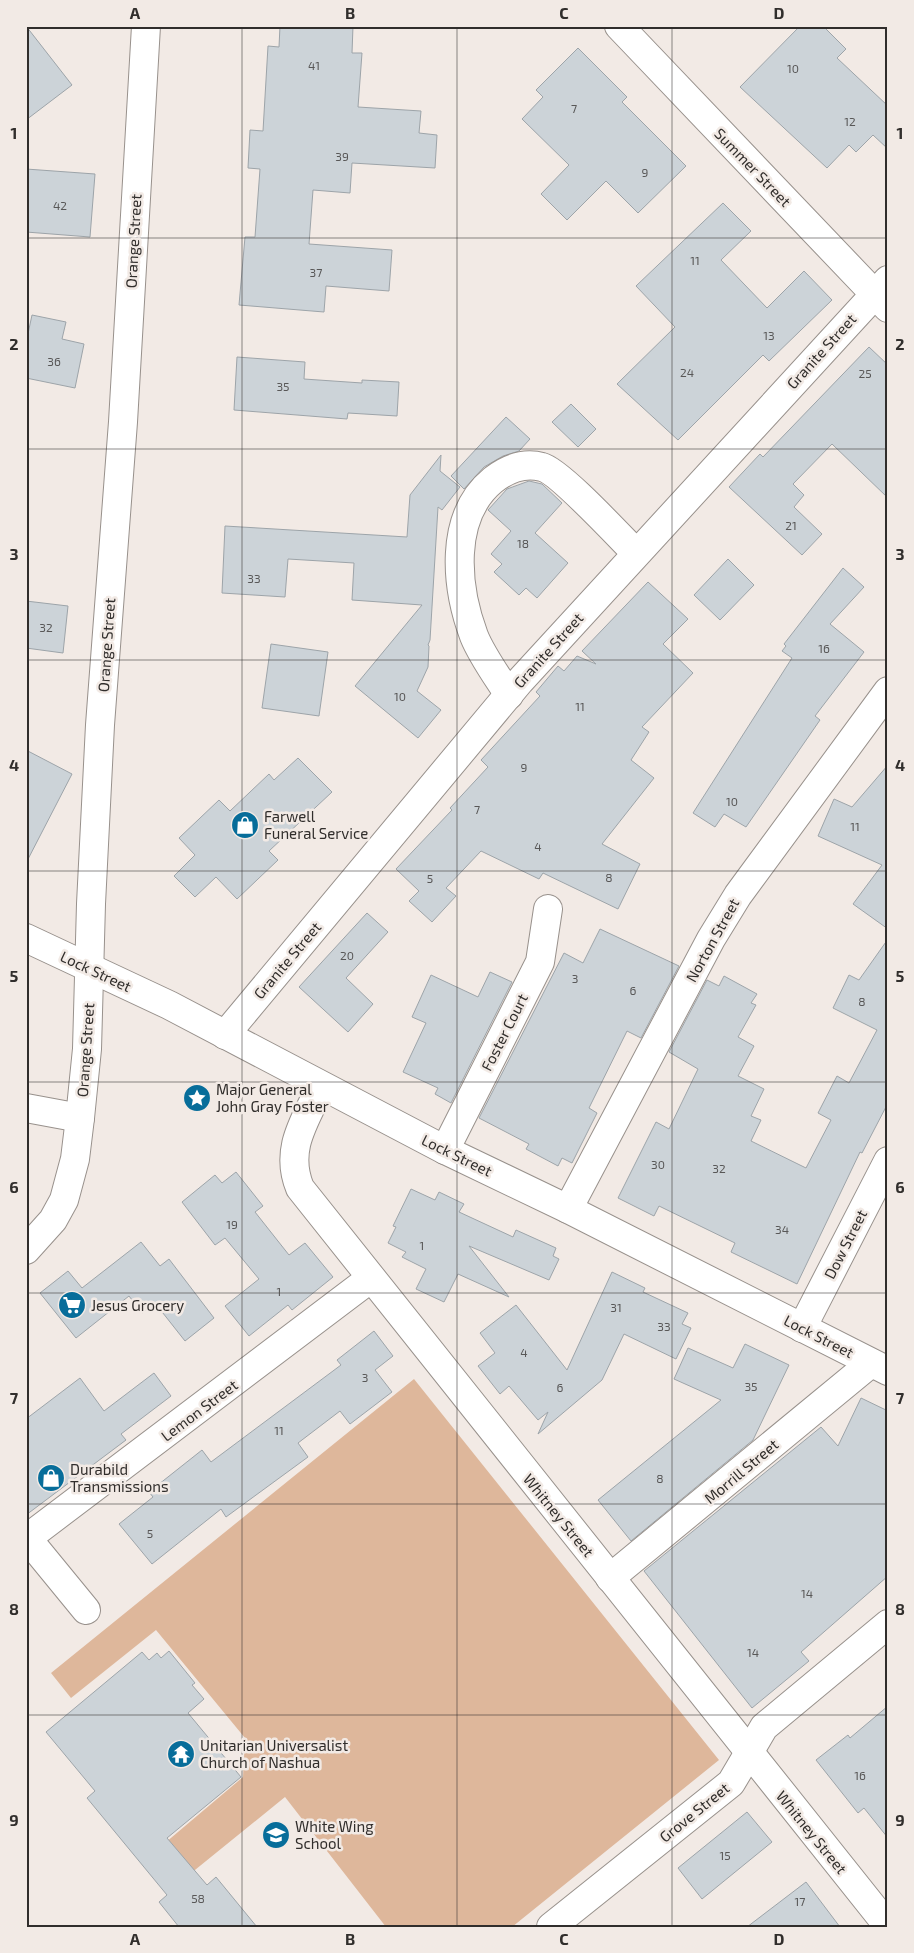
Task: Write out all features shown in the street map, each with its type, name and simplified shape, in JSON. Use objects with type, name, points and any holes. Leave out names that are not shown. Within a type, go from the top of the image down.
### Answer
[{"type":"street","name":"Orange Street","points":[[26,1250],[53,1220],[64,1200],[75,1159],[87,1049],[90,904],[100,725],[123,422],[146,26]]},
{"type":"street","name":"Summer Street","points":[[619,26],[883,294]]},
{"type":"street","name":"Granite Street","points":[[225,1035],[508,695],[636,553],[883,294]]},
{"type":"street","points":[[508,695],[475,637],[462,598],[460,580],[459,561],[463,529],[475,500],[487,485],[503,472],[522,465],[543,467],[559,478],[636,553]]},
{"type":"street","name":"Norton Street","points":[[568,1209],[711,939],[738,894],[888,691]]},
{"type":"street","name":"Foster Court","points":[[445,1150],[540,962],[548,909]]},
{"type":"street","name":"Lock Street","points":[[26,938],[90,967],[445,1150],[568,1209],[880,1367]]},
{"type":"street","name":"Whitney Street","points":[[321,1086],[299,1133],[293,1152],[294,1172],[300,1188],[313,1207],[748,1753],[888,1926]]},
{"type":"street","points":[[26,1108],[80,1118]]},
{"type":"street","name":"Dow Street","points":[[802,1328],[888,1161]]},
{"type":"street","name":"Lemon Street","points":[[27,1538],[371,1278]]},
{"type":"street","name":"Morrill Street","points":[[610,1578],[880,1367]]},
{"type":"street","points":[[27,1538],[86,1610]]},
{"type":"street","name":"Grove Street","points":[[551,1927],[731,1783],[764,1727],[888,1624]]},
{"type":"shaded area","points":[[414,1379],[719,1760],[512,1927],[386,1927],[285,1797],[190,1874],[165,1843],[243,1777],[245,1738],[156,1630],[71,1698],[51,1673]]},
{"type":"building","points":[[26,26],[72,85],[26,120]]},
{"type":"building","points":[[280,26],[353,26],[352,53],[362,53],[358,107],[421,111],[419,133],[437,135],[435,168],[352,163],[350,193],[313,190],[309,244],[392,250],[389,291],[326,286],[324,312],[239,305],[245,237],[255,237],[260,169],[248,168],[250,130],[263,131],[268,46],[279,47]]},
{"type":"building","points":[[800,26],[823,26],[846,49],[837,58],[888,106],[888,149],[873,135],[856,152],[849,145],[827,168],[740,87]]},
{"type":"building","points":[[578,48],[627,97],[622,102],[686,166],[638,213],[606,181],[567,220],[541,194],[569,165],[522,119],[543,97],[536,90]]},
{"type":"building","points":[[26,169],[95,174],[90,237],[26,232]]},
{"type":"building","points":[[723,203],[751,231],[721,260],[767,308],[804,271],[832,300],[769,361],[763,355],[678,440],[617,384],[675,327],[636,286]]},
{"type":"building","points":[[32,315],[66,322],[62,339],[84,344],[75,388],[26,378],[26,343]]},
{"type":"building","points":[[869,347],[888,365],[888,498],[832,444],[793,484],[804,495],[794,507],[822,534],[802,555],[729,487],[760,454],[763,457]]},
{"type":"building","points":[[237,357],[305,362],[304,379],[362,383],[362,380],[399,382],[397,416],[348,413],[347,419],[234,410]]},
{"type":"building","points":[[571,404],[596,429],[578,447],[552,422]]},
{"type":"building","points":[[506,417],[530,439],[519,451],[503,456],[484,467],[464,489],[451,476]]},
{"type":"building","points":[[441,455],[440,471],[460,487],[442,510],[438,507],[428,667],[417,691],[441,710],[418,738],[355,686],[422,605],[352,600],[354,563],[288,559],[285,597],[222,593],[225,526],[407,537],[410,495]]},
{"type":"building","points":[[529,481],[542,484],[562,503],[535,533],[568,563],[537,598],[526,588],[519,595],[494,572],[502,564],[491,554],[511,531],[488,510],[507,489]]},
{"type":"building","points":[[728,559],[754,585],[720,620],[694,595]]},
{"type":"building","points":[[843,568],[864,587],[830,624],[864,652],[815,716],[820,720],[746,827],[724,814],[715,827],[693,813],[792,658],[782,651],[786,646],[784,644]]},
{"type":"building","points":[[648,582],[688,619],[663,644],[693,673],[642,727],[649,732],[631,760],[654,778],[602,844],[640,864],[618,909],[543,873],[539,879],[481,851],[446,888],[456,896],[432,922],[409,901],[419,891],[396,869],[452,810],[450,808],[488,767],[481,760],[540,696],[536,692],[558,666],[564,671],[577,656],[596,664],[582,651]]},
{"type":"building","points":[[26,601],[68,606],[63,653],[26,648]]},
{"type":"building","points":[[271,644],[328,652],[319,716],[262,708]]},
{"type":"building","points":[[26,750],[72,774],[26,863]]},
{"type":"building","name":"Farwell Funeral Service","points":[[298,758],[332,792],[269,851],[278,860],[237,899],[216,877],[195,897],[174,876],[195,855],[179,838],[219,800],[230,811],[269,774],[274,780]]},
{"type":"building","points":[[888,765],[888,929],[853,904],[882,865],[818,836],[834,799],[852,807]]},
{"type":"building","points":[[367,913],[388,932],[346,978],[373,1004],[348,1032],[299,987]]},
{"type":"building","points":[[600,929],[679,966],[641,1038],[627,1031],[589,1108],[597,1113],[572,1163],[562,1158],[558,1166],[526,1149],[529,1144],[479,1118],[564,953],[583,963]]},
{"type":"building","points":[[888,939],[888,1103],[862,1153],[860,1152],[797,1284],[731,1252],[735,1243],[659,1206],[654,1216],[618,1198],[656,1122],[669,1129],[698,1069],[669,1052],[707,980],[719,986],[724,976],[757,994],[751,1003],[756,1005],[738,1037],[754,1046],[738,1076],[764,1089],[751,1116],[761,1120],[751,1141],[806,1168],[831,1120],[818,1113],[837,1076],[849,1083],[877,1030],[833,1008],[849,975],[859,980]]},
{"type":"building","points":[[490,972],[512,982],[451,1103],[435,1094],[438,1088],[403,1072],[426,1023],[412,1017],[431,975],[478,997]]},
{"type":"building","points":[[236,1172],[263,1206],[255,1212],[289,1255],[305,1243],[333,1277],[292,1310],[288,1305],[249,1336],[225,1306],[259,1279],[225,1238],[215,1245],[182,1202],[215,1175],[222,1183]]},
{"type":"building","points":[[411,1189],[435,1200],[439,1192],[464,1204],[459,1212],[513,1237],[516,1230],[556,1248],[553,1256],[559,1259],[549,1280],[469,1246],[509,1297],[458,1274],[444,1302],[416,1289],[426,1269],[402,1257],[406,1252],[388,1243],[396,1227],[393,1226]]},
{"type":"building","points":[[141,1242],[160,1266],[169,1259],[214,1318],[185,1341],[155,1303],[142,1313],[129,1296],[76,1338],[40,1293],[68,1271],[82,1288]]},
{"type":"building","points":[[612,1272],[645,1288],[643,1292],[688,1313],[682,1324],[691,1328],[676,1359],[624,1334],[602,1380],[538,1434],[548,1412],[538,1420],[509,1386],[500,1394],[478,1366],[495,1353],[480,1333],[516,1305],[567,1370]]},
{"type":"building","points":[[374,1331],[393,1356],[375,1370],[392,1392],[350,1424],[340,1411],[298,1443],[308,1457],[226,1517],[221,1509],[152,1564],[119,1524],[153,1497],[149,1492],[202,1450],[211,1462],[341,1365],[337,1360]]},
{"type":"building","points":[[745,1344],[789,1365],[753,1440],[631,1541],[598,1500],[721,1400],[674,1379],[688,1348],[733,1368]]},
{"type":"building","name":"Durabild Transmissions","points":[[154,1373],[171,1396],[121,1434],[126,1440],[26,1515],[26,1419],[80,1378],[104,1411]]},
{"type":"building","points":[[861,1398],[888,1411],[888,1576],[801,1652],[809,1661],[752,1708],[644,1571],[821,1427],[838,1446]]},
{"type":"building","name":"Unitarian Universalist Church of Nashua","points":[[169,1651],[195,1683],[192,1685],[204,1699],[188,1713],[241,1777],[167,1838],[207,1885],[216,1877],[257,1927],[179,1927],[159,1902],[167,1895],[87,1798],[95,1791],[46,1732],[142,1652],[149,1660],[157,1653],[161,1658]]},
{"type":"building","points":[[888,1706],[888,1838],[864,1808],[858,1813],[816,1760],[848,1735],[850,1738]]},
{"type":"building","points":[[747,1812],[772,1842],[702,1899],[678,1868]]},
{"type":"building","points":[[806,1882],[840,1927],[747,1927]]},
{"type":"place","name":"Farwell Funeral Service","points":[[245,825]]},
{"type":"place","name":"Major General John Gray Foster","points":[[197,1098]]},
{"type":"place","name":"Jesus Grocery","points":[[72,1305]]},
{"type":"place","name":"Durabild Transmissions","points":[[51,1478]]},
{"type":"place","name":"Unitarian Universalist Church of Nashua","points":[[181,1754]]},
{"type":"place","name":"White Wing School","points":[[276,1835]]}]
